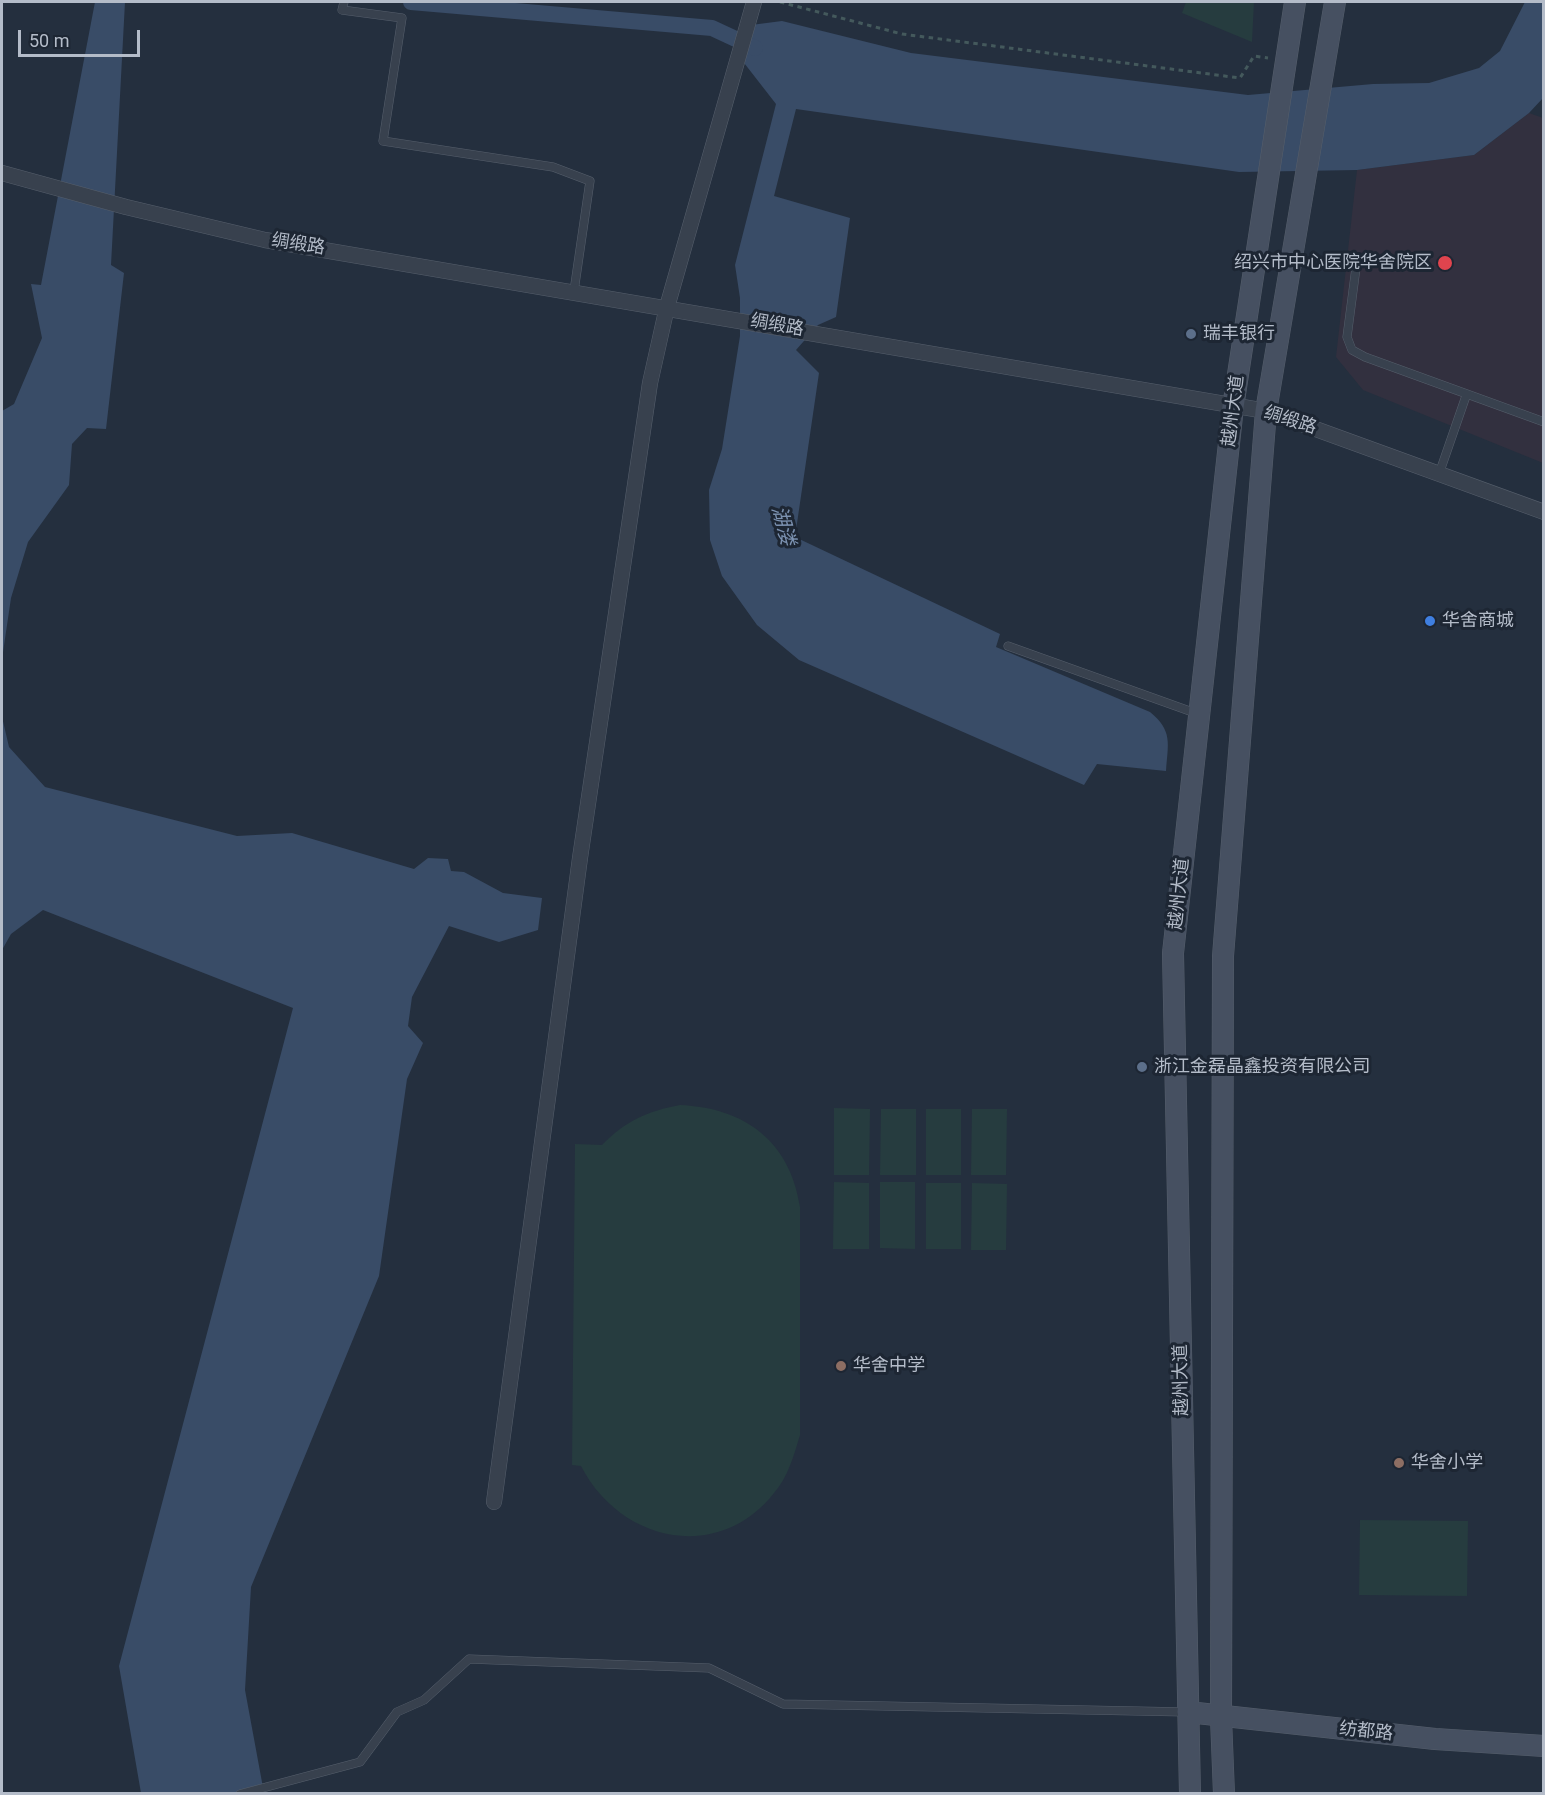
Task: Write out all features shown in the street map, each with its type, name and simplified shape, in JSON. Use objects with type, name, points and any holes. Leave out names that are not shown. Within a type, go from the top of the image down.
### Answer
[{"type":"main road","name":"越州大道","points":[[1190,1794],[1173,953],[1233,407],[1295,2]]},
{"type":"main road","name":"越州大道","points":[[1224,1794],[1221,1718],[1223,956],[1266,411],[1335,2]]},
{"type":"main road","name":"纺都路","points":[[1188,1712],[1221,1718],[1435,1739],[1544,1746]]},
{"type":"street","points":[[494,1502],[583,834],[650,383],[667,307],[754,2]]},
{"type":"street","name":"绸缎路","points":[[2,173],[126,207],[265,240],[1266,411],[1544,512]]},
{"type":"lane","points":[[343,6],[402,18],[383,141],[553,167],[590,181],[574,291]]},
{"type":"lane","points":[[1357,260],[1347,337],[1352,350],[1466,396],[1544,422]]},
{"type":"lane","points":[[1440,474],[1466,396]]},
{"type":"lane","points":[[1008,646],[1199,714]]},
{"type":"lane","points":[[240,1794],[360,1762],[397,1712],[424,1700],[469,1659],[709,1668],[783,1704],[1188,1712]]},
{"type":"path","points":[[780,2],[902,34],[1240,78],[1254,56]]},
{"type":"shaded area","name":"绍兴市中心医院华舍院区","points":[[1529,113],[1543,118],[1543,463],[1363,390],[1336,357],[1357,170],[1474,155]]},
{"type":"green space","points":[[1186,2],[1254,2],[1252,42],[1182,13]]},
{"type":"green space","points":[[680,1105],[725,1113],[761,1132],[786,1164],[795,1184],[800,1207],[800,1435],[787,1473],[774,1493],[751,1515],[726,1529],[699,1536],[671,1535],[644,1527],[620,1512],[598,1492],[581,1466],[572,1465],[575,1144],[602,1145],[628,1123],[658,1110]]},
{"type":"green space","points":[[834,1108],[870,1109],[869,1175],[834,1175]]},
{"type":"green space","points":[[881,1109],[916,1109],[916,1175],[880,1175]]},
{"type":"green space","points":[[926,1109],[961,1109],[961,1175],[926,1175]]},
{"type":"green space","points":[[972,1109],[1007,1109],[1006,1175],[971,1175]]},
{"type":"green space","points":[[834,1182],[869,1183],[869,1249],[833,1249]]},
{"type":"green space","points":[[880,1182],[915,1182],[915,1249],[880,1248]]},
{"type":"green space","points":[[926,1183],[961,1183],[961,1249],[926,1249]]},
{"type":"green space","points":[[972,1183],[1007,1184],[1006,1250],[971,1250]]},
{"type":"green space","points":[[1360,1520],[1468,1521],[1467,1596],[1359,1595]]},
{"type":"water","points":[[95,2],[125,2],[111,265],[124,273],[106,429],[87,428],[72,444],[69,485],[28,542],[11,598],[2,659],[2,411],[14,404],[42,338],[31,284],[41,285]]},
{"type":"water","name":"湖溇","points":[[1525,2],[1543,2],[1543,98],[1529,113],[1474,155],[1357,170],[1239,172],[796,109],[774,196],[850,218],[836,317],[818,325],[796,350],[819,373],[795,537],[1000,634],[996,647],[1150,712],[1166,732],[1168,745],[1166,771],[1097,764],[1084,785],[799,660],[757,625],[722,576],[710,540],[709,490],[722,449],[740,336],[740,298],[735,265],[776,104],[741,59],[751,25],[782,21],[911,53],[1248,95],[1373,84],[1429,83],[1479,68],[1500,51]]},
{"type":"water","points":[[2,717],[9,747],[45,787],[237,836],[292,833],[414,869],[428,858],[448,859],[451,871],[464,872],[503,893],[542,898],[538,930],[499,942],[449,926],[412,997],[408,1026],[423,1043],[407,1079],[379,1276],[251,1587],[245,1690],[264,1793],[141,1793],[119,1666],[293,1008],[43,910],[11,934],[2,950]]},
{"type":"waterway","points":[[411,2],[712,28],[755,48]]},
{"type":"place","name":"绍兴市中心医院华舍院区","points":[[1445,263]]},
{"type":"place","name":"瑞丰银行","points":[[1191,334]]},
{"type":"place","name":"华舍商城","points":[[1430,621]]},
{"type":"place","name":"浙江金磊晶鑫投资有限公司","points":[[1142,1067]]},
{"type":"place","name":"华舍中学","points":[[841,1366]]},
{"type":"place","name":"华舍小学","points":[[1399,1463]]}]
